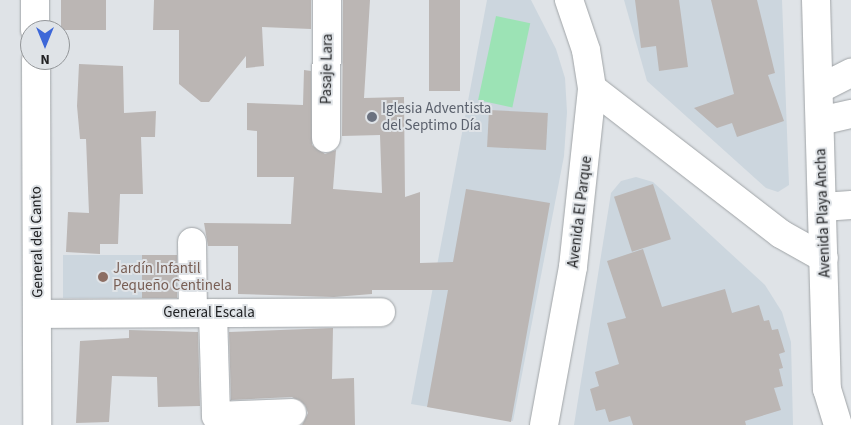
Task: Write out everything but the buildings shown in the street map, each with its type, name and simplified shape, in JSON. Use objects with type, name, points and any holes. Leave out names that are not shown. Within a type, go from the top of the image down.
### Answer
[{"type":"street","points":[[35,0],[35,20]]},
{"type":"street","name":"Pasaje Lara","points":[[326,138],[327,0]]},
{"type":"street","name":"Avenida El Parque","points":[[544,425],[573,268],[592,88],[586,50],[570,0]]},
{"type":"street","name":"Avenida Playa Ancha","points":[[816,0],[827,389],[838,425]]},
{"type":"street","name":"General del Canto","points":[[36,70],[37,425]]},
{"type":"street","points":[[819,88],[851,73]]},
{"type":"street","points":[[592,88],[781,234],[824,258]]},
{"type":"street","points":[[820,121],[851,114]]},
{"type":"street","points":[[823,207],[851,205]]},
{"type":"street","points":[[192,242],[204,313],[216,416],[292,413]]},
{"type":"street","name":"General Escala","points":[[38,314],[381,312]]},
{"type":"shaded area","points":[[487,0],[531,0],[556,49],[565,78],[567,112],[564,156],[513,421],[411,404]]},
{"type":"shaded area","points":[[624,0],[782,0],[789,185],[778,192],[766,188],[647,81]]},
{"type":"shaded area","points":[[636,177],[653,182],[765,285],[782,312],[791,342],[793,425],[574,425],[611,193],[621,181]]},
{"type":"shaded area","name":"Jardín Infantil Pequeño Centinela","points":[[63,255],[142,255],[142,298],[63,298]]},
{"type":"green space","points":[[496,16],[530,23],[512,107],[478,100]]},
{"type":"place","name":"Iglesia Adventista del Septimo Día","points":[[372,117]]},
{"type":"place","name":"Jardín Infantil Pequeño Centinela","points":[[103,277]]}]
